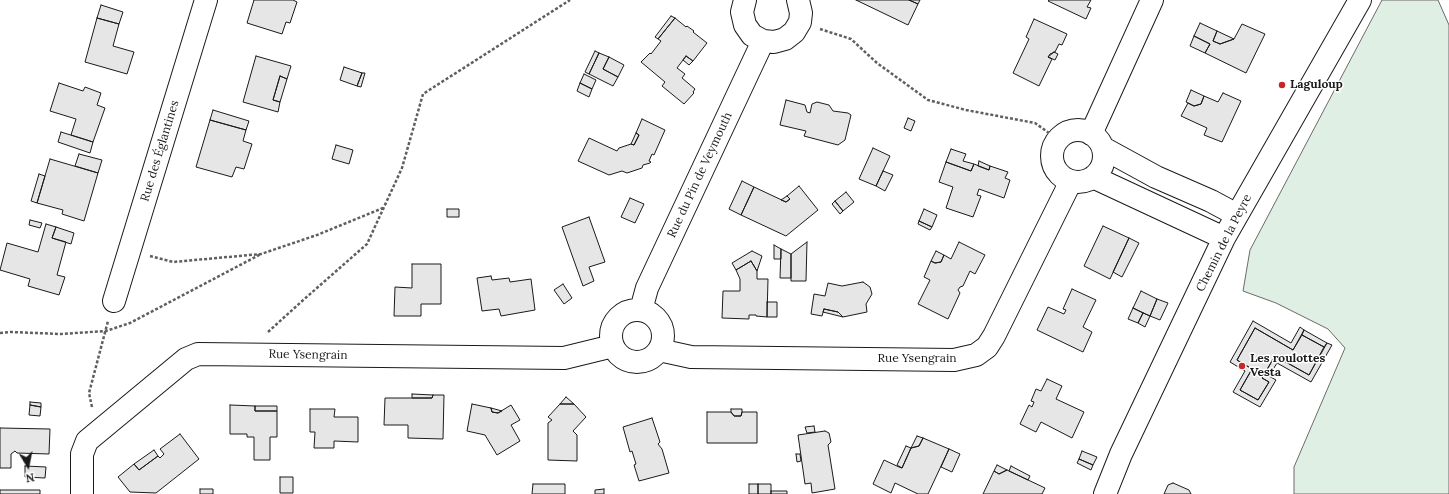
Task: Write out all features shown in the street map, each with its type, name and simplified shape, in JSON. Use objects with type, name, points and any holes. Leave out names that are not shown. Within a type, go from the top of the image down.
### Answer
[{"type":"street","name":"Rue des Églantines","points":[[114,301],[206,0]]},
{"type":"street","points":[[745,0],[742,12],[744,25],[752,35],[763,41],[774,42],[785,39],[794,32],[800,22],[801,13],[798,0]]},
{"type":"street","points":[[1152,0],[1097,141],[1104,156],[1103,164],[1099,171],[1093,177],[1078,182],[1064,178],[1054,165],[1052,158],[1053,150],[1060,137],[1067,132],[1075,130],[1083,131],[1097,141],[1156,176],[1211,201],[1237,216]]},
{"type":"street","name":"Chemin de la Peyre","points":[[1105,494],[1121,454],[1224,238],[1360,0]]},
{"type":"street","name":"Rue du Pin de Veymouth","points":[[641,310],[647,288],[763,41]]},
{"type":"street","points":[[1093,177],[1224,238]]},
{"type":"street","name":"Rue Ysengrain","points":[[659,350],[691,357],[954,360],[976,355],[987,347],[994,336],[1071,181]]},
{"type":"street","points":[[641,310],[649,312],[661,325],[663,334],[662,342],[659,350],[654,356],[646,360],[631,361],[617,353],[613,346],[611,331],[614,323],[625,312],[641,310]]},
{"type":"street","name":"Rue Ysengrain","points":[[82,494],[82,454],[87,441],[186,359],[198,354],[564,358],[613,346]]},
{"type":"path","points":[[265,335],[300,302],[367,244],[402,168],[423,94],[570,0]]},
{"type":"path","points":[[800,22],[851,39],[877,63],[928,100],[966,110],[1035,123],[1049,133],[1060,137]]},
{"type":"path","points":[[129,251],[173,262],[260,254],[317,235],[384,208]]},
{"type":"path","points":[[92,408],[89,393],[114,301]]},
{"type":"green space","points":[[1382,0],[1438,0],[1449,25],[1449,494],[1294,494],[1294,467],[1345,348],[1328,329],[1276,303],[1243,291],[1250,250]]},
{"type":"building","points":[[254,0],[293,0],[297,2],[290,23],[286,22],[282,34],[247,23]]},
{"type":"building","points":[[856,0],[909,0],[918,4],[908,25]]},
{"type":"building","points":[[909,0],[920,0],[918,4]]},
{"type":"building","points":[[1091,0],[1087,7],[1091,8],[1086,19],[1048,1]]},
{"type":"building","points":[[101,5],[123,12],[119,24],[97,18]]},
{"type":"building","points":[[671,16],[675,18],[658,39],[655,37]]},
{"type":"building","points":[[97,18],[119,24],[113,46],[134,52],[127,74],[85,62]]},
{"type":"building","points":[[675,18],[686,27],[687,26],[694,31],[693,32],[707,43],[693,61],[686,56],[677,68],[685,74],[682,78],[695,89],[693,92],[694,93],[684,104],[662,86],[665,82],[641,62],[650,53],[651,54],[661,41],[658,39]]},
{"type":"building","points":[[1034,19],[1067,34],[1062,45],[1059,44],[1055,52],[1050,54],[1048,57],[1052,59],[1039,86],[1013,73],[1029,39],[1026,37]]},
{"type":"building","points":[[1200,23],[1217,31],[1213,41],[1220,44],[1234,39],[1242,24],[1265,34],[1246,73],[1205,53],[1210,44],[1194,36]]},
{"type":"building","points":[[1217,31],[1234,39],[1220,44],[1213,41]]},
{"type":"building","points":[[1194,36],[1210,44],[1205,53],[1190,46]]},
{"type":"building","points":[[595,51],[599,53],[589,74],[585,72]]},
{"type":"building","points":[[1054,52],[1058,54],[1055,60],[1048,57]]},
{"type":"building","points":[[599,53],[609,57],[603,69],[618,77],[613,86],[589,74]]},
{"type":"building","points":[[256,56],[291,66],[287,79],[280,76],[273,100],[280,102],[278,112],[243,102]]},
{"type":"building","points":[[686,56],[693,61],[689,65],[683,60]]},
{"type":"building","points":[[609,57],[624,65],[618,77],[603,69]]},
{"type":"building","points":[[344,67],[362,73],[357,86],[340,80]]},
{"type":"building","points":[[362,73],[365,73],[361,87],[357,86]]},
{"type":"building","points":[[584,74],[596,80],[592,89],[580,83]]},
{"type":"building","points":[[280,76],[287,79],[280,102],[273,100]]},
{"type":"building","points":[[59,83],[83,91],[85,87],[101,93],[97,105],[105,108],[93,142],[71,135],[76,119],[50,111]]},
{"type":"building","points":[[580,83],[592,89],[589,97],[577,91]]},
{"type":"building","points":[[1191,90],[1204,96],[1201,104],[1194,106],[1186,102]]},
{"type":"building","points":[[1223,93],[1241,101],[1222,142],[1204,135],[1207,128],[1181,116],[1188,103],[1194,106],[1201,104],[1204,96],[1218,102]]},
{"type":"building","points":[[786,100],[805,105],[807,112],[810,113],[812,104],[817,102],[829,105],[833,111],[848,113],[851,115],[845,140],[838,145],[804,136],[806,131],[780,125]]},
{"type":"building","points":[[213,110],[249,121],[246,130],[210,120]]},
{"type":"building","points":[[908,118],[915,121],[911,131],[904,128]]},
{"type":"building","points":[[642,119],[665,130],[654,155],[652,154],[649,161],[651,162],[650,163],[643,165],[642,168],[627,173],[622,171],[609,175],[578,161],[589,138],[617,151],[619,148],[631,144],[634,145],[639,135],[636,133]]},
{"type":"building","points":[[210,120],[246,130],[243,141],[252,144],[244,169],[236,167],[232,177],[196,167]]},
{"type":"building","points":[[61,132],[93,142],[90,153],[58,142]]},
{"type":"building","points":[[636,133],[639,135],[634,145],[631,144]]},
{"type":"building","points":[[336,145],[353,150],[349,164],[332,159]]},
{"type":"building","points":[[873,148],[890,156],[876,186],[859,179]]},
{"type":"building","points":[[951,149],[966,154],[963,161],[974,164],[971,171],[946,162]]},
{"type":"building","points":[[79,154],[102,160],[98,173],[75,166]]},
{"type":"building","points":[[50,159],[98,173],[84,221],[62,214],[63,210],[37,203]]},
{"type":"building","points":[[979,161],[990,166],[989,170],[978,166]]},
{"type":"building","points":[[946,162],[971,171],[974,164],[989,170],[990,166],[1008,172],[1005,178],[1010,180],[1004,198],[979,189],[977,195],[981,196],[973,217],[946,208],[953,187],[939,182]]},
{"type":"building","points":[[883,171],[893,175],[885,191],[876,186]]},
{"type":"building","points":[[39,174],[45,176],[37,203],[31,201]]},
{"type":"building","points":[[742,181],[754,187],[741,215],[729,209]]},
{"type":"building","points":[[799,186],[818,210],[786,236],[741,215],[754,187],[786,202],[790,199],[787,196]]},
{"type":"building","points":[[846,192],[854,202],[843,211],[835,201]]},
{"type":"building","points":[[787,196],[790,199],[786,202],[781,200]]},
{"type":"building","points":[[630,198],[644,204],[635,223],[621,217]]},
{"type":"building","points":[[835,201],[843,211],[840,214],[832,204]]},
{"type":"building","points":[[447,209],[459,209],[459,217],[447,217]]},
{"type":"building","points":[[924,209],[937,215],[932,227],[919,221]]},
{"type":"building","points":[[589,217],[605,262],[589,267],[594,281],[583,286],[562,227]]},
{"type":"building","points":[[30,220],[42,223],[40,228],[29,225]]},
{"type":"building","points":[[919,221],[932,227],[930,230],[918,224]]},
{"type":"building","points":[[46,224],[56,227],[52,238],[66,242],[57,275],[65,277],[59,295],[28,286],[30,279],[0,270],[7,243],[38,252]]},
{"type":"building","points":[[1103,226],[1129,238],[1110,279],[1084,266]]},
{"type":"building","points":[[56,227],[74,233],[71,244],[52,238]]},
{"type":"building","points":[[1129,238],[1139,243],[1122,277],[1113,272]]},
{"type":"building","points":[[807,242],[806,281],[791,281],[791,254]]},
{"type":"building","points":[[959,242],[985,255],[975,274],[970,271],[963,286],[958,290],[960,293],[948,319],[918,304],[930,280],[924,277],[931,261],[935,263],[941,262],[944,255],[951,259]]},
{"type":"building","points":[[774,245],[781,249],[781,259],[774,259]]},
{"type":"building","points":[[781,249],[791,254],[791,278],[780,278]]},
{"type":"building","points":[[752,251],[762,256],[757,271],[751,261],[736,270],[732,263]]},
{"type":"building","points":[[936,251],[944,255],[941,262],[935,263],[931,261]]},
{"type":"building","points":[[751,261],[757,271],[757,279],[768,279],[767,317],[749,315],[749,319],[722,318],[723,291],[740,291],[740,279],[736,270]]},
{"type":"building","points":[[412,264],[441,264],[441,304],[421,304],[421,316],[394,316],[395,287],[412,288]]},
{"type":"building","points":[[491,276],[492,280],[509,278],[510,282],[531,279],[535,310],[501,316],[499,309],[482,311],[477,278]]},
{"type":"building","points":[[863,282],[870,287],[872,294],[866,304],[867,312],[843,317],[838,312],[824,309],[822,316],[811,314],[814,294],[825,296],[828,283],[842,286]]},
{"type":"building","points":[[563,284],[572,298],[564,304],[554,290]]},
{"type":"building","points":[[1072,289],[1096,300],[1083,327],[1092,332],[1083,352],[1037,330],[1048,307],[1064,314],[1066,310],[1063,309]]},
{"type":"building","points":[[1141,291],[1157,299],[1150,316],[1133,308]]},
{"type":"building","points":[[1157,299],[1168,303],[1160,320],[1150,316]]},
{"type":"building","points":[[767,302],[777,302],[777,317],[767,317]]},
{"type":"building","points":[[1133,308],[1143,313],[1138,323],[1128,319]]},
{"type":"building","points":[[824,309],[838,312],[843,317],[823,312]]},
{"type":"building","points":[[1143,313],[1150,316],[1145,327],[1138,323]]},
{"type":"building","name":"Les roulottes Vesta","points":[[1253,321],[1291,343],[1300,327],[1304,330],[1293,350],[1255,328],[1237,360],[1252,369],[1240,390],[1258,400],[1269,382],[1262,378],[1275,356],[1309,375],[1327,343],[1332,345],[1311,382],[1277,363],[1269,376],[1276,380],[1260,407],[1233,392],[1245,371],[1230,362]]},
{"type":"building","points":[[1255,328],[1293,350],[1302,335],[1324,347],[1309,375],[1275,356],[1262,378],[1269,382],[1258,400],[1240,390],[1252,369],[1237,360]]},
{"type":"building","points":[[1304,330],[1327,343],[1324,347],[1302,335]]},
{"type":"building","points":[[1047,379],[1062,386],[1056,399],[1084,412],[1072,438],[1041,422],[1036,432],[1020,424],[1029,405],[1032,407],[1034,402],[1031,401],[1036,389],[1041,391]]},
{"type":"building","points":[[412,394],[433,395],[432,398],[412,398]]},
{"type":"building","points":[[433,395],[444,395],[443,439],[408,438],[408,425],[384,425],[385,398],[432,398]]},
{"type":"building","points":[[566,397],[574,404],[560,404]]},
{"type":"building","points":[[30,402],[41,403],[41,407],[30,405]]},
{"type":"building","points":[[472,404],[491,408],[492,412],[498,413],[511,405],[520,420],[511,425],[520,441],[497,455],[485,435],[467,431]]},
{"type":"building","points":[[560,404],[574,404],[586,417],[573,431],[577,435],[577,461],[548,460],[548,423],[552,420],[548,417]]},
{"type":"building","points":[[30,405],[41,407],[40,416],[29,415]]},
{"type":"building","points":[[230,405],[255,406],[255,411],[277,411],[277,437],[270,437],[270,460],[254,460],[254,437],[247,437],[247,434],[230,434]]},
{"type":"building","points":[[255,406],[277,406],[277,411],[255,411]]},
{"type":"building","points":[[491,408],[502,411],[498,413],[492,412]]},
{"type":"building","points":[[310,409],[335,409],[334,417],[358,417],[358,442],[334,441],[334,448],[314,448],[315,432],[310,432]]},
{"type":"building","points":[[731,409],[742,409],[741,416],[734,416]]},
{"type":"building","points":[[707,412],[731,412],[734,416],[741,416],[742,412],[757,412],[757,443],[707,443]]},
{"type":"building","points":[[652,418],[660,442],[658,444],[662,449],[669,473],[639,481],[634,465],[636,464],[632,451],[630,452],[623,427]]},
{"type":"building","points":[[814,426],[815,432],[807,433],[805,427]]},
{"type":"building","points":[[0,428],[50,429],[49,454],[17,453],[15,451],[11,454],[11,468],[0,468]]},
{"type":"building","points":[[825,431],[829,433],[831,442],[828,445],[835,489],[812,493],[811,483],[805,484],[798,435]]},
{"type":"building","points":[[180,434],[199,459],[156,493],[130,492],[118,477],[134,464],[139,470],[158,456],[160,458],[164,454],[160,449]]},
{"type":"building","points":[[917,436],[923,438],[919,446],[911,448]]},
{"type":"building","points":[[923,438],[949,449],[928,494],[918,494],[895,483],[891,493],[873,484],[884,460],[902,468],[911,448],[919,446]]},
{"type":"building","points":[[906,446],[911,448],[902,468],[897,465]]},
{"type":"building","points":[[949,449],[960,454],[952,472],[941,467]]},
{"type":"building","points":[[154,450],[158,456],[139,470],[134,464]]},
{"type":"building","points":[[1082,451],[1097,457],[1093,465],[1079,459]]},
{"type":"building","points":[[796,454],[800,454],[801,461],[797,462]]},
{"type":"building","points":[[1079,459],[1093,465],[1091,470],[1077,463]]},
{"type":"building","points":[[997,465],[1007,470],[999,474],[994,471]]},
{"type":"building","points":[[25,466],[46,467],[45,478],[25,477]]},
{"type":"building","points":[[1011,466],[1030,476],[1028,480],[1009,471]]},
{"type":"building","points":[[1007,470],[1045,488],[1042,494],[983,494],[994,471],[999,474]]},
{"type":"building","points":[[280,477],[293,477],[293,493],[280,493]]},
{"type":"building","points":[[1173,483],[1189,490],[1191,494],[1164,494],[1168,485]]},
{"type":"building","points":[[533,484],[565,484],[565,494],[532,494]]},
{"type":"building","points":[[749,484],[758,484],[758,494],[749,494]]},
{"type":"building","points":[[758,484],[771,484],[771,494],[758,494]]},
{"type":"building","points":[[200,489],[213,489],[213,494],[200,494]]},
{"type":"building","points":[[604,489],[604,494],[595,494],[595,490]]},
{"type":"building","points":[[0,490],[40,490],[40,494],[0,494]]},
{"type":"building","points":[[771,491],[787,491],[787,494],[771,494]]},
{"type":"place","name":"Laguloup","points":[[1282,85]]},
{"type":"place","name":"Les roulottes Vesta","points":[[1242,366]]}]
